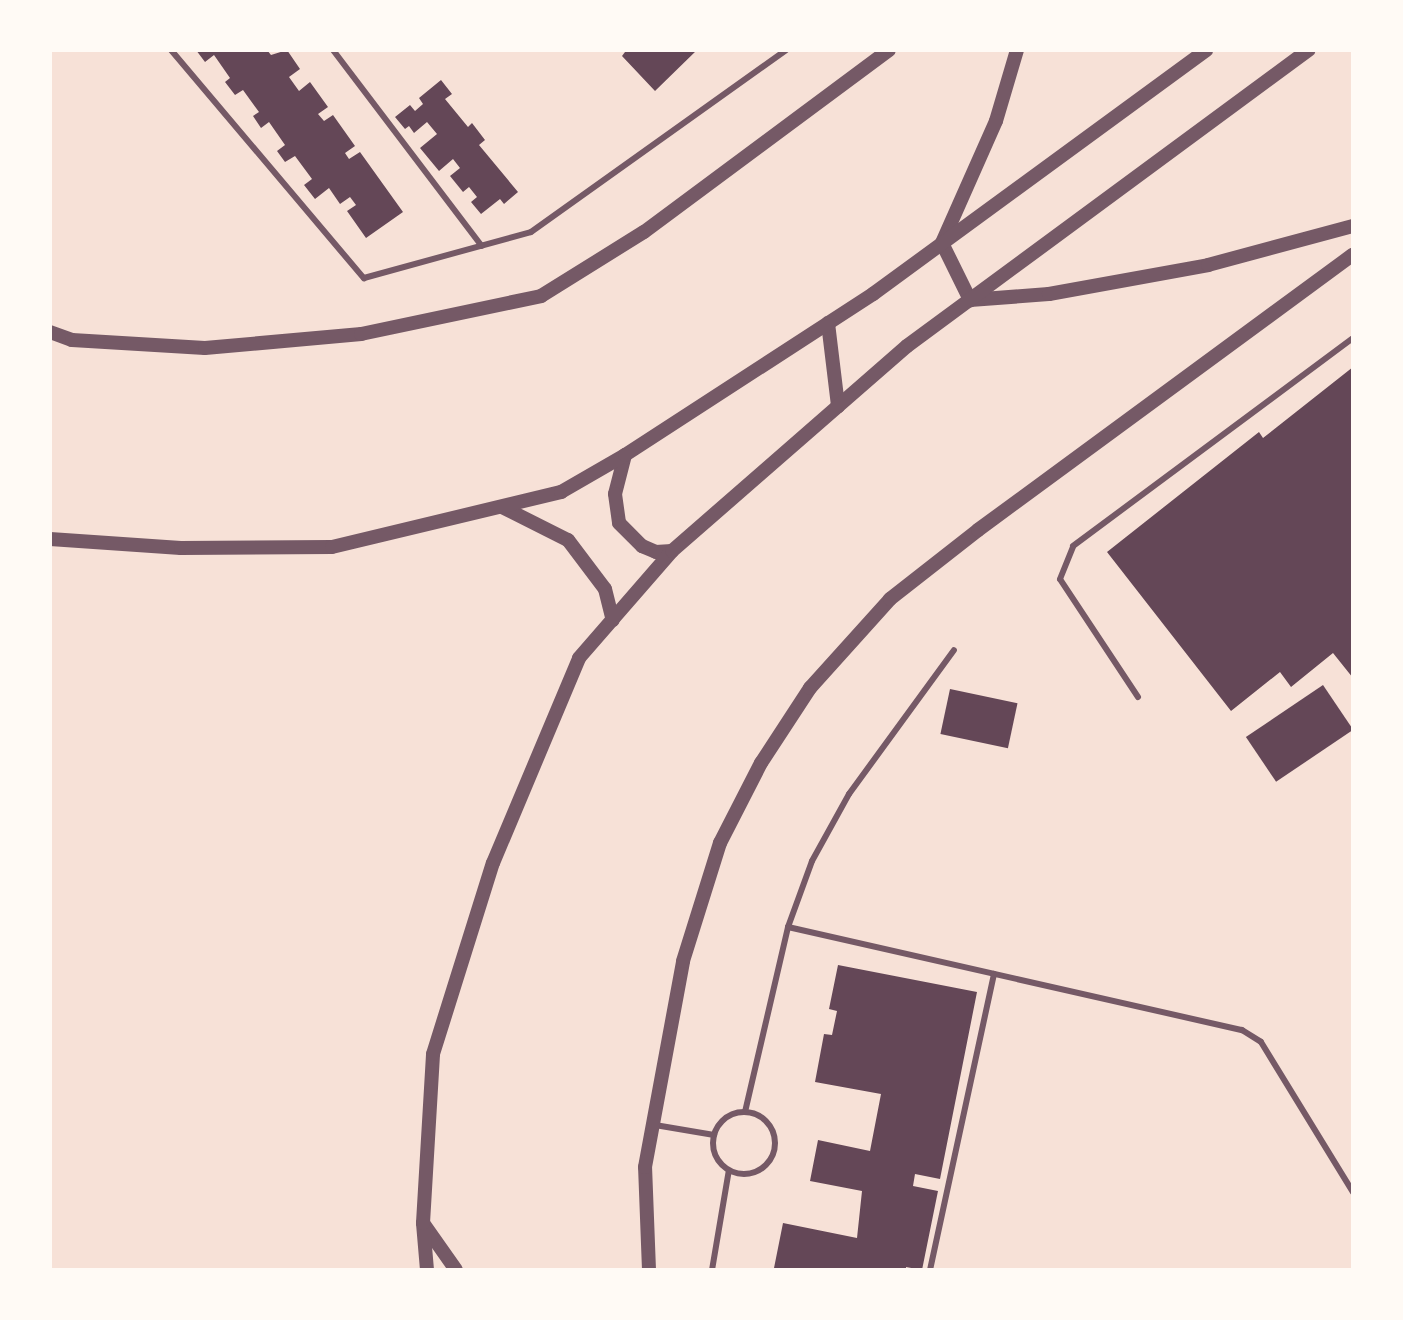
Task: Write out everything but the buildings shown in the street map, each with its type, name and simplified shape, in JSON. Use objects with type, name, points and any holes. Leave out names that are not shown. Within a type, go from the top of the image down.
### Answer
[{"type":"street","points":[[50,332],[72,340],[205,348],[361,334],[541,296],[644,232],[889,50]]},
{"type":"street","points":[[942,243],[996,121],[1017,50]]},
{"type":"street","points":[[50,539],[181,548],[332,547],[561,492],[625,455],[828,323],[1206,50]]},
{"type":"street","points":[[427,1270],[423,1223],[433,1054],[493,863],[579,658],[672,551],[907,346],[1309,50]]},
{"type":"street","points":[[970,300],[1049,294],[1208,265],[1353,226]]},
{"type":"street","points":[[942,243],[970,300]]},
{"type":"street","points":[[649,1270],[645,1167],[683,961],[720,843],[761,763],[810,688],[902,589],[1353,255]]},
{"type":"street","points":[[828,323],[838,406]]},
{"type":"street","points":[[625,455],[615,494],[616,516],[625,532],[642,546],[656,552],[672,551]]},
{"type":"street","points":[[502,507],[568,540],[605,589],[613,620]]},
{"type":"street","points":[[423,1223],[456,1270]]},
{"type":"lane","points":[[171,50],[364,278],[531,232],[786,50]]},
{"type":"lane","points":[[333,50],[482,246]]},
{"type":"lane","points":[[1138,697],[1060,579],[1073,546],[1353,338]]},
{"type":"lane","points":[[745,1112],[788,927],[812,861],[849,794],[954,650]]},
{"type":"lane","points":[[788,927],[1242,1030],[1261,1042],[1353,1192]]},
{"type":"lane","points":[[930,1270],[994,974]]},
{"type":"lane","points":[[745,1112],[755,1114],[771,1127],[775,1137],[772,1157],[758,1172],[738,1174],[729,1170],[715,1155],[714,1135],[726,1118],[745,1112]]},
{"type":"lane","points":[[651,1125],[714,1135]]},
{"type":"lane","points":[[712,1270],[729,1170]]}]
